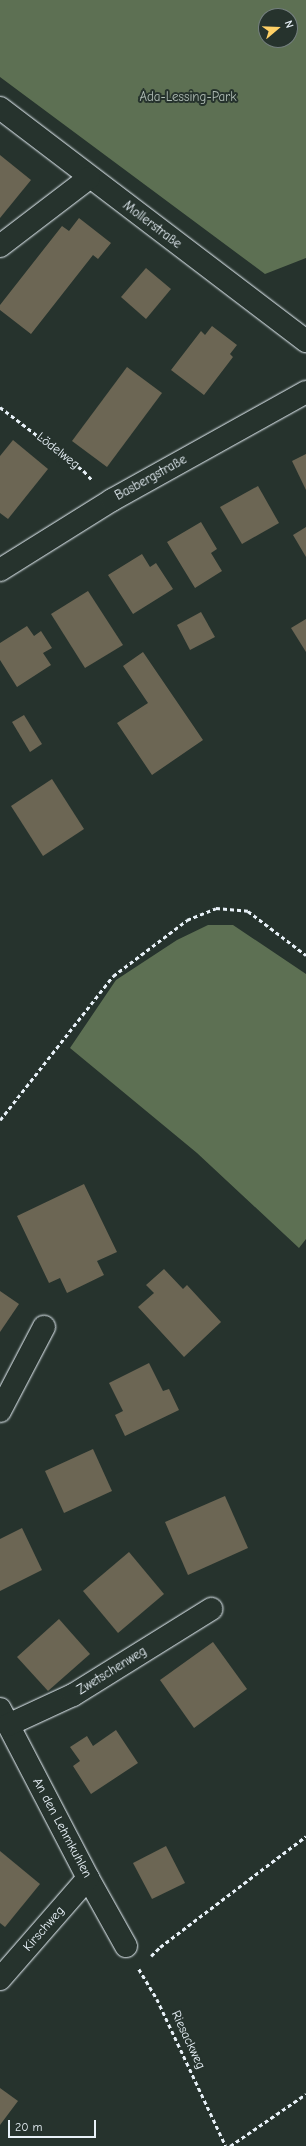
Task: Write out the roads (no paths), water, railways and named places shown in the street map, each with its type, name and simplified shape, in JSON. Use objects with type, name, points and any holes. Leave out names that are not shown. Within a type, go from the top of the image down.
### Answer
[{"type":"street","name":"Mollerstraße","points":[[0,108],[89,178],[306,341]]},
{"type":"street","points":[[0,246],[89,178]]},
{"type":"street","name":"Basbergstraße","points":[[0,570],[112,500],[306,392]]},
{"type":"street","points":[[0,1411],[44,1327]]},
{"type":"street","name":"Zwetschenweg","points":[[4,1717],[73,1696],[211,1609]]},
{"type":"street","name":"An den Lehmkuhlen","points":[[4,1717],[88,1878],[126,1946]]},
{"type":"street","name":"Kirschweg","points":[[0,1979],[88,1878]]},
{"type":"park label","name":"Ada-Lessing-Park","points":[[188,97]]}]
